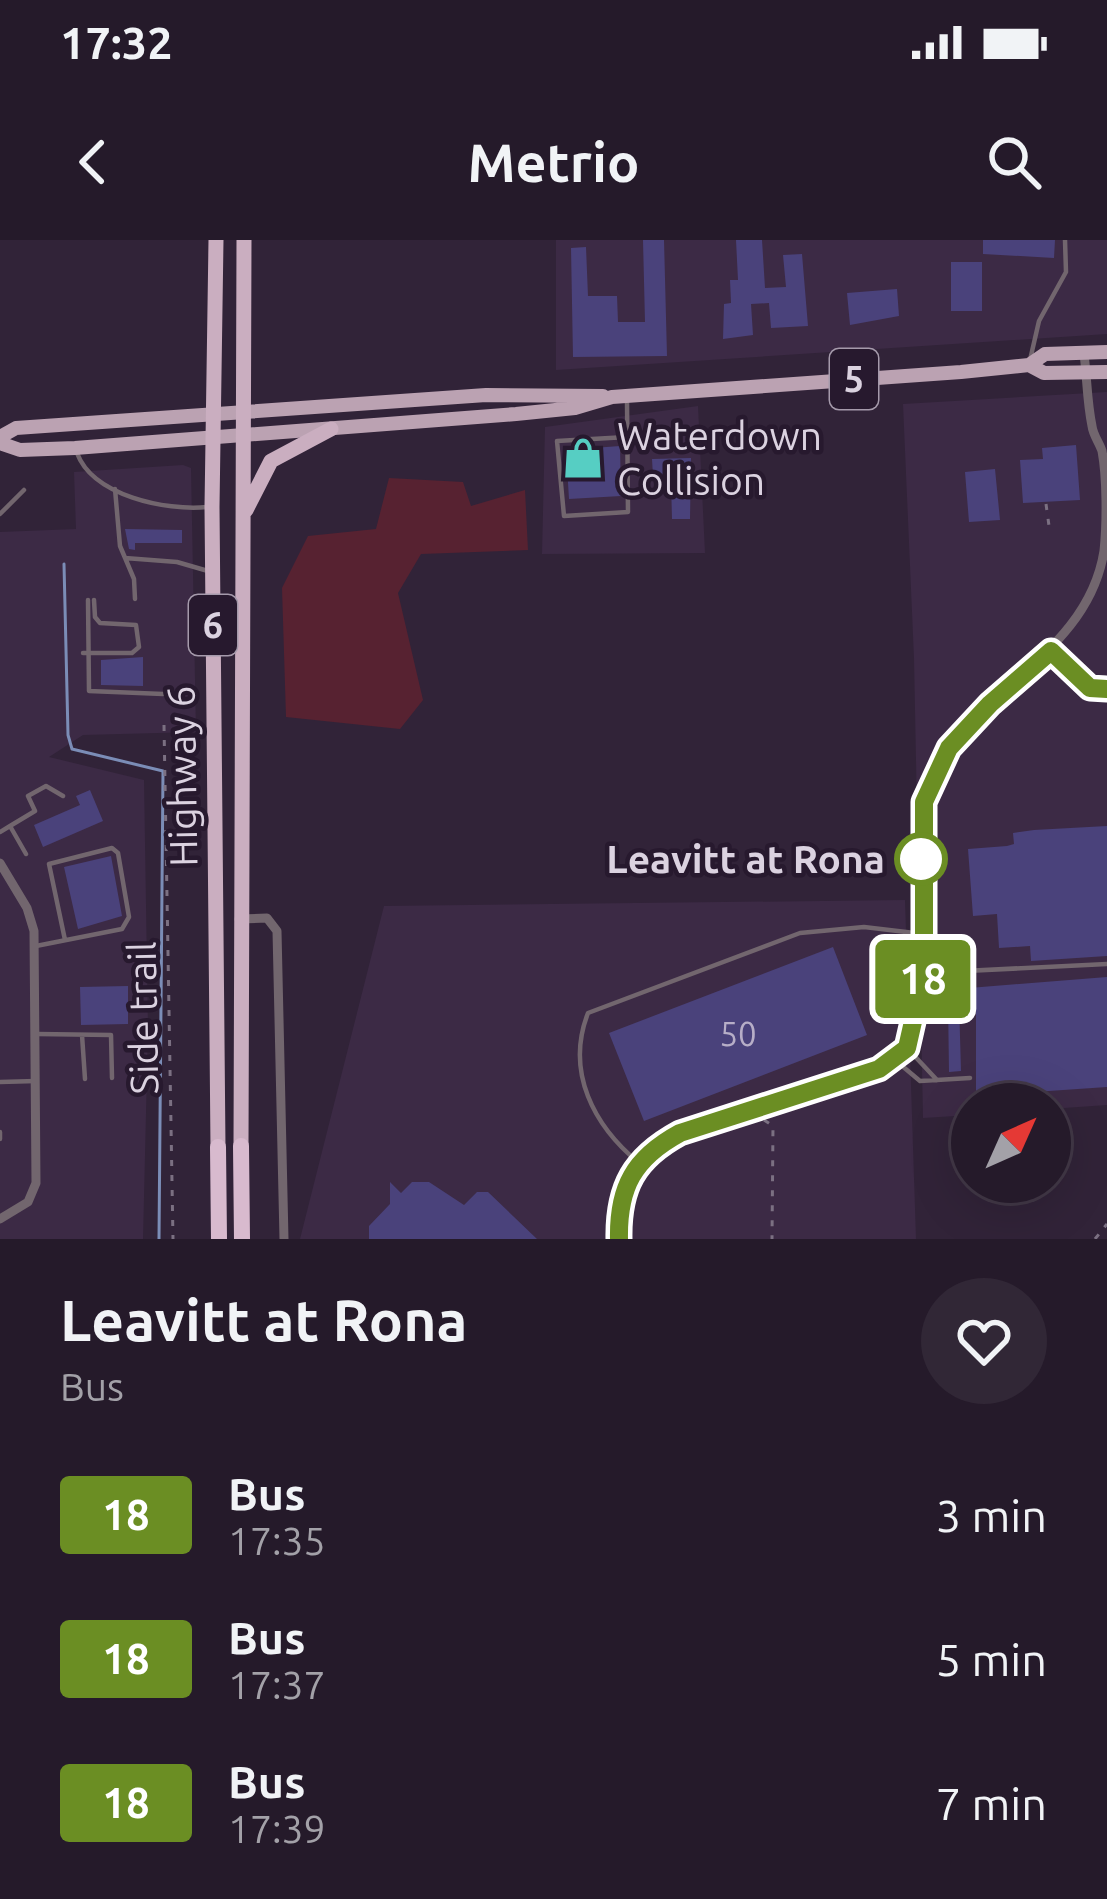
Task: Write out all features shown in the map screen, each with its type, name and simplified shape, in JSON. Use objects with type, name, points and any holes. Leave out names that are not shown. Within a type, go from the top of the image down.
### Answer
[{"type":"highway","name":"Highway 6","points":[[216,240],[212,572],[219,1239]]},
{"type":"highway","name":"Highway 6","points":[[242,1239],[239,891],[244,240]]},
{"type":"highway","points":[[243,518],[271,461],[331,429]]},
{"type":"main road","name":"5","points":[[619,396],[575,408],[75,448],[20,450],[0,440],[16,428],[486,395],[577,392],[619,396],[1029,365],[1045,354],[1106,352]]},
{"type":"main road","name":"5","points":[[1029,365],[1044,373],[1107,375]]},
{"type":"street","points":[[1106,352],[1107,375]]},
{"type":"street","points":[[1084,354],[1092,431],[1102,452]]},
{"type":"street","points":[[619,1239],[618,1207],[628,1176],[650,1150],[680,1133],[835,1085],[895,1060],[907,1048],[924,973],[924,802],[949,748],[990,704],[1051,651],[1091,596],[1104,550],[1102,452],[1107,439]]},
{"type":"street","points":[[0,862],[27,908],[36,946],[37,1034],[33,1194],[16,1213],[0,1219]]},
{"type":"street","points":[[217,891],[239,891]]},
{"type":"street","points":[[239,919],[267,918],[277,931],[284,1239]]},
{"type":"lane","points":[[1029,365],[1039,321],[1066,272],[1065,240]]},
{"type":"lane","points":[[619,396],[627,437],[628,512],[565,516],[557,441],[627,437]]},
{"type":"lane","points":[[75,448],[95,482],[180,509],[212,507]]},
{"type":"lane","points":[[116,488],[135,598]]},
{"type":"lane","points":[[2,510],[24,490]]},
{"type":"lane","points":[[125,558],[178,562],[212,572]]},
{"type":"lane","points":[[86,653],[132,653],[139,647],[136,625],[100,623],[91,600],[86,653],[92,694],[164,694]]},
{"type":"lane","points":[[1051,651],[1090,688],[1107,689]]},
{"type":"lane","points":[[0,832],[35,811],[28,796],[46,786],[63,796]]},
{"type":"lane","points":[[10,826],[26,854]]},
{"type":"lane","points":[[36,946],[122,929],[129,917],[118,854],[112,848],[49,864],[65,940]]},
{"type":"lane","points":[[638,1163],[614,1143],[586,1098],[582,1036],[588,1013],[800,933],[864,927],[922,934]]},
{"type":"lane","points":[[924,973],[1107,964]]},
{"type":"lane","points":[[37,1034],[110,1035],[112,1078]]},
{"type":"lane","points":[[82,1035],[85,1079]]},
{"type":"lane","points":[[907,1048],[937,1081]]},
{"type":"lane","points":[[895,1060],[920,1081],[970,1078]]},
{"type":"lane","points":[[0,1082],[36,1081]]},
{"type":"path","points":[[1046,504],[1049,533]]},
{"type":"path","name":"Side trail","points":[[164,725],[173,1239]]},
{"type":"path","points":[[764,1120],[773,1126],[772,1239]]},
{"type":"path","points":[[1095,1239],[1107,1224]]},
{"type":"shaded area","points":[[556,240],[1107,240],[1107,334],[556,370]]},
{"type":"shaded area","points":[[1107,392],[1107,1105],[1071,1108],[1071,1083],[951,1083],[951,1116],[923,1118],[914,658],[903,404]]},
{"type":"shaded area","points":[[698,406],[705,553],[542,554],[545,427]]},
{"type":"shaded area","points":[[191,468],[196,732],[83,735],[49,757],[144,780],[148,1029],[143,1239],[0,1239],[0,532],[76,529],[74,472]]},
{"type":"shaded area","points":[[389,478],[463,482],[471,506],[525,490],[528,550],[421,554],[398,593],[423,700],[400,729],[286,717],[282,588],[308,536],[376,529]]},
{"type":"shaded area","points":[[905,900],[916,1239],[300,1239],[384,906]]},
{"type":"building","points":[[643,240],[664,240],[667,356],[573,357],[571,248],[586,247],[588,296],[617,296],[618,322],[645,322]]},
{"type":"building","points":[[736,240],[762,240],[765,288],[786,287],[783,255],[802,254],[808,326],[771,328],[769,303],[751,304],[753,335],[723,339],[724,304],[731,303],[730,280],[738,280]]},
{"type":"building","points":[[983,240],[1055,240],[1054,258],[983,254]]},
{"type":"building","points":[[951,262],[982,262],[982,311],[951,311]]},
{"type":"building","points":[[897,289],[899,316],[850,325],[847,293]]},
{"type":"building","points":[[1076,445],[1080,500],[1023,503],[1020,460],[1043,459],[1042,448]]},
{"type":"building","points":[[620,446],[621,496],[569,499],[566,450]]},
{"type":"building","points":[[691,458],[690,519],[672,519],[671,481],[653,476],[652,459]]},
{"type":"building","points":[[995,469],[1000,520],[969,522],[965,472]]},
{"type":"building","points":[[125,529],[182,530],[182,543],[135,543],[135,550],[129,549]]},
{"type":"building","points":[[143,657],[143,686],[101,685],[101,660]]},
{"type":"building","points":[[90,790],[103,821],[43,847],[34,825],[80,805],[76,796]]},
{"type":"building","points":[[1107,826],[1107,956],[1031,961],[1030,946],[999,948],[997,914],[973,916],[968,849],[1014,844],[1013,833]]},
{"type":"building","points":[[111,856],[122,916],[78,929],[64,867]]},
{"type":"building","points":[[833,947],[867,1035],[644,1121],[609,1033]]},
{"type":"building","points":[[1107,977],[1107,1087],[976,1083],[976,998],[970,998],[969,988]]},
{"type":"building","points":[[128,986],[128,1024],[81,1025],[80,987]]},
{"type":"building","points":[[948,1001],[959,1001],[961,1071],[949,1072]]},
{"type":"building","points":[[390,1182],[401,1193],[412,1182],[429,1182],[464,1205],[477,1192],[488,1192],[537,1239],[369,1239],[369,1226],[390,1204]]},
{"type":"waterway","points":[[64,564],[72,749],[163,771],[159,1239]]},
{"type":"bus line","name":"18","points":[[619,1239],[618,1207],[628,1176],[650,1150],[680,1133],[879,1069],[907,1048],[924,973],[920,854],[924,802],[949,748],[990,704],[1051,651],[1090,688],[1107,689]]},
{"type":"place","name":"Waterdown Collision","points":[[583,458]]},
{"type":"place","name":"Leavitt at Rona","points":[[921,859]]}]
